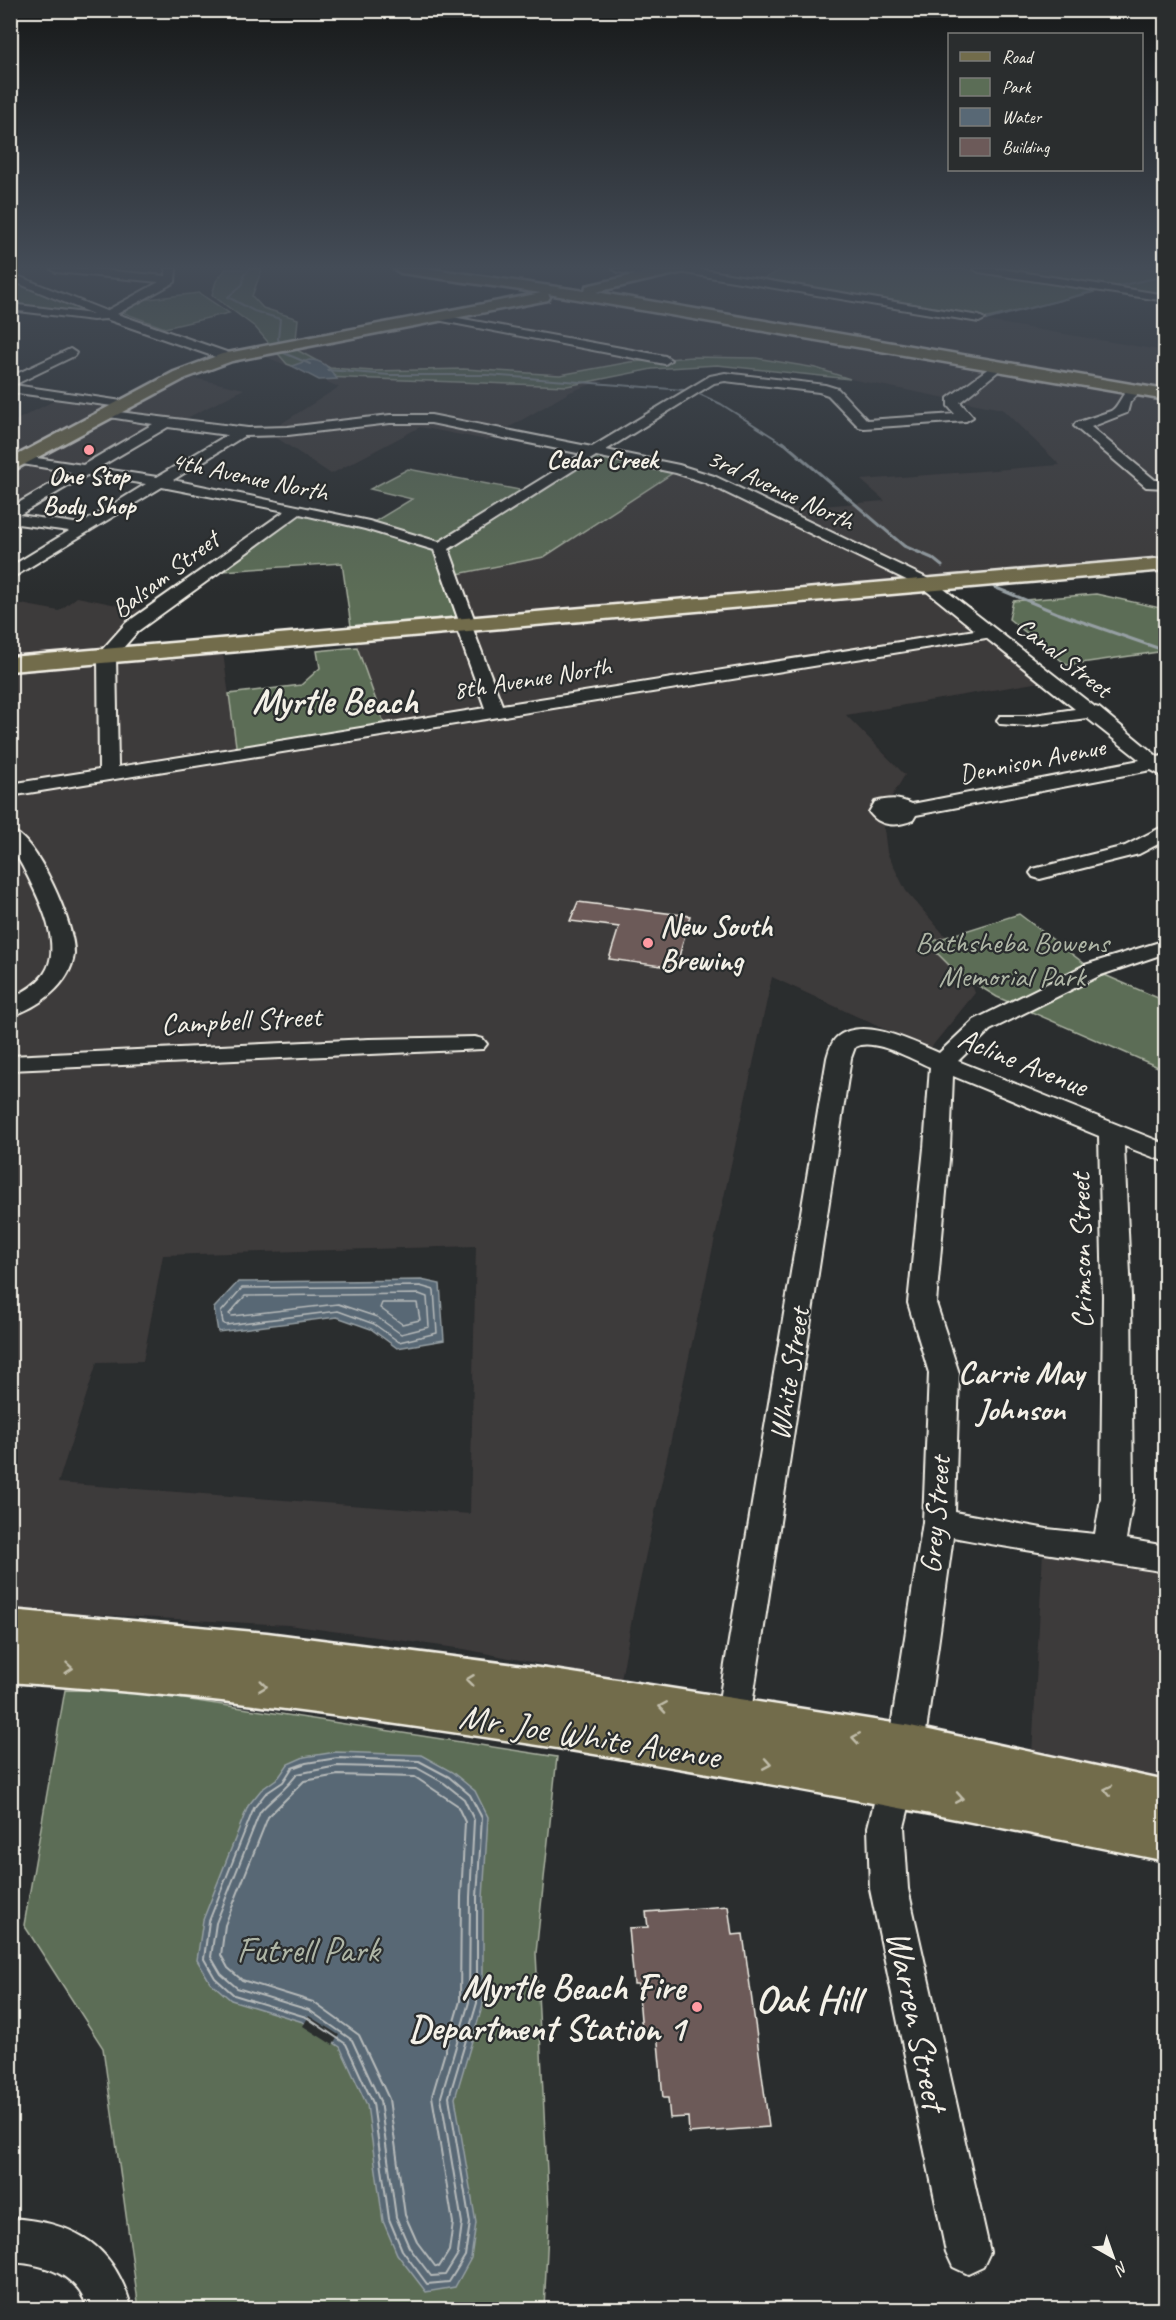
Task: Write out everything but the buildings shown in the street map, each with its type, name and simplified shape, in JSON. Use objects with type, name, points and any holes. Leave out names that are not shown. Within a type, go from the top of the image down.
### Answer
[{"type":"main road","points":[[10,472],[19,461],[176,377]]},
{"type":"main road","points":[[1063,377],[1166,395]]},
{"type":"main road","points":[[922,582],[1166,557]]},
{"type":"main road","points":[[10,664],[111,651],[466,620],[1166,564]]},
{"type":"main road","points":[[10,655],[111,651]]},
{"type":"main road","name":"Mr. Joe White Avenue","points":[[10,1628],[267,1652],[547,1689],[733,1718],[900,1767],[1029,1811],[1166,1839]]},
{"type":"main road","name":"Mr. Joe White Avenue","points":[[10,1663],[259,1686],[1166,1803]]},
{"type":"street","points":[[495,710],[465,629],[466,620],[441,546],[710,380],[717,378],[821,388],[832,392],[864,424],[966,417],[958,411],[953,401],[984,377]]},
{"type":"street","name":"3rd Avenue North","points":[[10,388],[168,421],[241,432],[268,432],[366,420],[415,418],[447,421],[592,453],[680,469],[709,479],[922,582]]},
{"type":"street","points":[[1136,390],[1124,400],[1122,410],[1116,414],[1080,426],[1151,484],[1166,484]]},
{"type":"street","points":[[10,516],[168,421]]},
{"type":"street","points":[[10,574],[241,432]]},
{"type":"street","name":"4th Avenue North","points":[[19,461],[162,481],[369,525],[441,546]]},
{"type":"street","name":"Balsam Street","points":[[109,773],[111,651],[132,627],[296,511]]},
{"type":"street","points":[[10,516],[83,529]]},
{"type":"street","name":"Canal Street","points":[[922,582],[991,632],[1162,765]]},
{"type":"street","name":"8th Avenue North","points":[[10,790],[495,710],[991,632]]},
{"type":"street","points":[[1006,720],[1027,721],[1093,712]]},
{"type":"street","name":"Dennison Avenue","points":[[908,811],[1162,765]]},
{"type":"street","points":[[1040,873],[1132,850],[1166,831]]},
{"type":"street","points":[[10,836],[33,864],[55,917],[63,952],[59,970],[46,985],[27,1000],[10,1009]]},
{"type":"street","points":[[942,1063],[982,1025],[1093,970],[1166,946]]},
{"type":"street","name":"Acline Avenue","points":[[855,1037],[880,1038],[1166,1154]]},
{"type":"street","name":"White Street","points":[[733,1718],[840,1058],[844,1042],[855,1037]]},
{"type":"street","name":"Campbell Street","points":[[10,1063],[358,1046],[475,1044]]},
{"type":"street","name":"Grey Street","points":[[900,1767],[939,1522],[944,1373],[922,1303],[937,1148],[942,1063]]},
{"type":"street","name":"Crimson Street","points":[[1109,1549],[1117,1498],[1116,1296],[1111,1132]]},
{"type":"street","points":[[939,1522],[1047,1542],[1109,1549],[1166,1560]]},
{"type":"street","name":"Warren Street","points":[[900,1767],[886,1827],[890,1888],[968,2253]]},
{"type":"street","points":[[10,2240],[25,2240],[67,2250],[94,2271],[110,2310]]},
{"type":"shaded area","points":[[176,377],[190,377],[244,389],[177,423],[11,521],[11,423],[63,396],[122,405]]},
{"type":"shaded area","points":[[315,377],[608,378],[570,392],[487,440],[420,427],[331,474],[268,432],[339,387]]},
{"type":"shaded area","points":[[845,377],[1165,377],[1165,564],[930,585],[1052,680],[846,715],[905,775],[882,812],[887,853],[906,891],[960,953],[975,993],[929,1050],[772,977],[633,1613],[621,1680],[464,1649],[288,1625],[11,1610],[10,602],[59,611],[77,597],[152,612],[107,654],[222,646],[237,753],[385,729],[353,635],[467,624],[451,575],[544,557],[679,469],[769,510],[885,501],[861,480],[1060,465],[1002,409]],"holes":[[[476,1246],[470,1514],[58,1483],[97,1362],[143,1361],[163,1255]]]},
{"type":"shaded area","points":[[1043,1552],[1165,1571],[1165,1839],[1029,1811]]},
{"type":"green space","points":[[330,377],[611,377],[567,386]]},
{"type":"green space","points":[[592,453],[679,469],[544,557],[452,575],[465,616],[351,626],[342,563],[207,572],[295,511],[369,525],[412,499],[370,489],[408,469],[530,492]]},
{"type":"green space","points":[[1096,594],[1165,609],[1165,651],[1067,665],[1009,619],[1013,601]]},
{"type":"green space","points":[[357,647],[386,729],[237,753],[229,694],[301,685],[320,668],[317,651]]},
{"type":"green space","name":"Bathsheba Bowens Memorial Park","points":[[1019,914],[1093,970],[1165,1001],[1165,1070],[997,997],[956,972],[927,943]]},
{"type":"green space","name":"Futrell Park","points":[[65,1690],[132,1691],[557,1757],[536,1953],[549,2212],[544,2309],[139,2309],[103,2048],[24,1925]]},
{"type":"water","points":[[314,377],[337,379],[319,380]]},
{"type":"water","points":[[421,1280],[440,1284],[444,1340],[397,1348],[371,1329],[337,1317],[218,1332],[214,1308],[238,1282]]},
{"type":"water","points":[[336,1752],[421,1755],[452,1772],[475,1791],[488,1817],[483,1898],[483,2004],[455,2098],[476,2223],[471,2258],[455,2287],[426,2292],[397,2254],[383,2221],[367,2105],[340,2047],[303,2022],[231,2000],[210,1982],[197,1960],[203,1920],[248,1806],[261,1790],[279,1777],[288,1764],[304,1757]]},
{"type":"pier","points":[[309,2016],[339,2035],[333,2045],[303,2026]]},
{"type":"waterway","points":[[518,377],[684,390]]},
{"type":"waterway","points":[[697,393],[721,404],[784,444]]},
{"type":"waterway","points":[[783,442],[904,546],[932,558],[942,566]]},
{"type":"waterway","points":[[994,587],[1057,613],[1166,651]]},
{"type":"place","name":"One Stop Body Shop","points":[[89,450]]},
{"type":"place","name":"New South Brewing","points":[[648,943]]},
{"type":"place","name":"Myrtle Beach Fire Department Station 1","points":[[697,2007]]},
{"type":"district","name":"Cedar Creek","points":[[602,459]]},
{"type":"district","name":"Myrtle Beach","points":[[335,700]]},
{"type":"district","name":"Carrie May Johnson","points":[[1021,1390]]},
{"type":"district","name":"Oak Hill","points":[[808,1998]]}]
